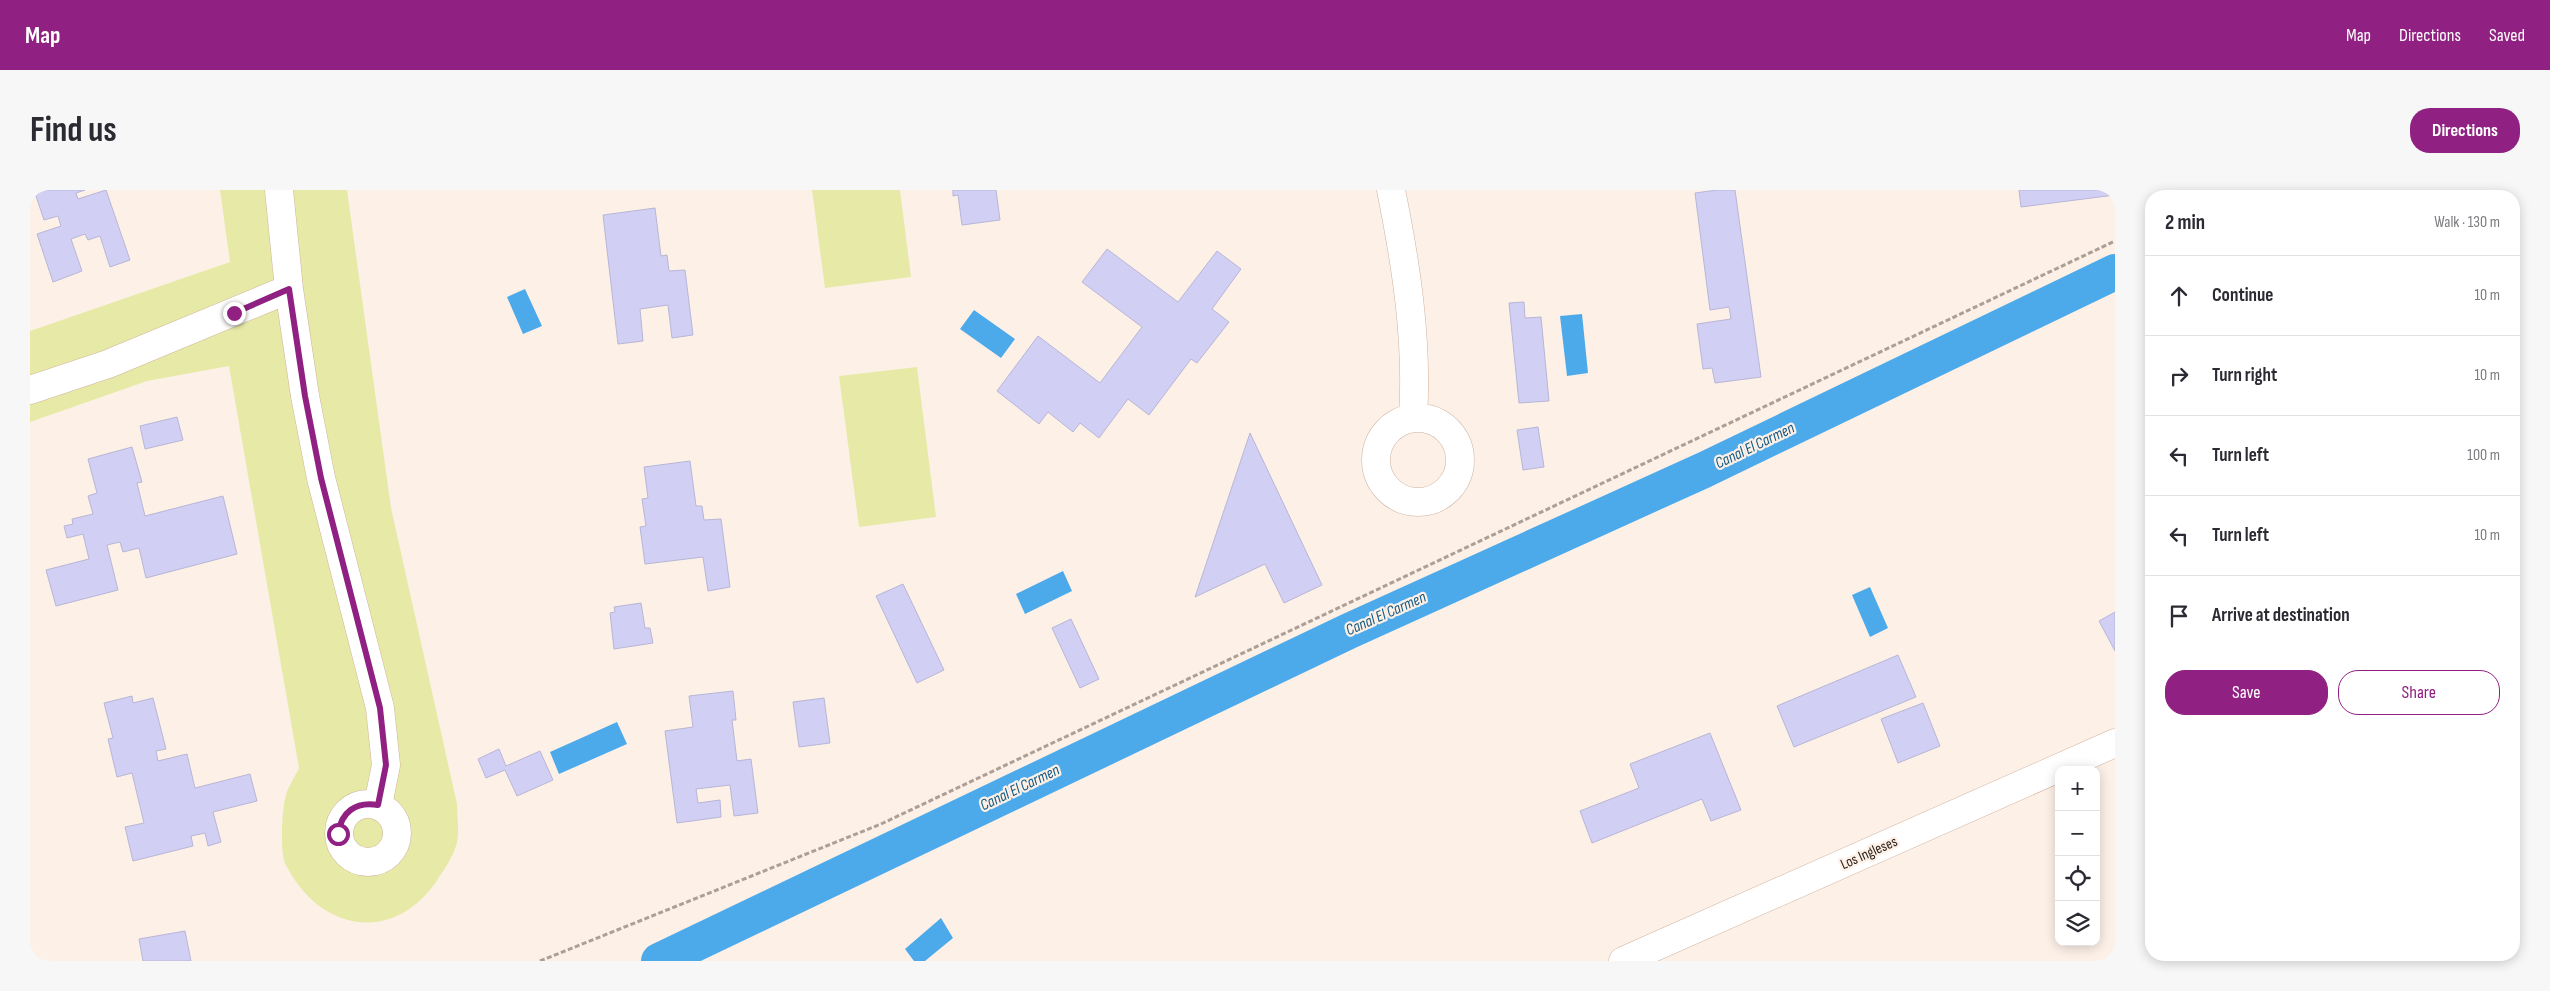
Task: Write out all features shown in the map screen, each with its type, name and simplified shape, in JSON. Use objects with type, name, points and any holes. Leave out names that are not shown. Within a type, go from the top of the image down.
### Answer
[{"type":"street","points":[[279,190],[289,289],[305,396],[321,478],[380,708],[386,765],[378,805]]},
{"type":"street","points":[[1391,190],[1403,252],[1410,309],[1415,383],[1413,417]]},
{"type":"street","points":[[30,390],[108,364],[289,289]]},
{"type":"street","name":"Los Ingleses","points":[[1623,961],[2115,743]]},
{"type":"path","points":[[540,961],[881,824],[2115,241]]},
{"type":"green space","points":[[220,190],[347,190],[391,508],[457,804],[458,825],[458,836],[454,851],[436,882],[418,902],[398,915],[377,922],[356,922],[335,915],[316,903],[299,886],[283,857],[284,805],[287,791],[299,768],[229,366],[147,381],[30,422],[30,331],[230,262]]},
{"type":"green space","points":[[812,190],[900,190],[911,277],[825,288]]},
{"type":"green space","points":[[917,367],[936,517],[859,527],[839,376]]},
{"type":"water","points":[[525,289],[542,326],[523,334],[507,297]]},
{"type":"water","points":[[974,310],[1015,339],[1001,358],[960,329]]},
{"type":"water","points":[[1582,314],[1588,373],[1567,376],[1560,316]]},
{"type":"water","points":[[1063,571],[1072,591],[1025,614],[1016,594]]},
{"type":"water","points":[[1870,587],[1888,628],[1870,637],[1852,595]]},
{"type":"water","points":[[617,722],[627,744],[559,774],[550,752]]},
{"type":"water","points":[[941,918],[953,938],[925,961],[914,961],[905,949]]},
{"type":"building","points":[[34,190],[85,190],[76,193],[78,199],[106,190],[130,260],[110,267],[100,236],[88,240],[85,234],[71,239],[82,271],[53,282],[37,234],[61,226],[58,216],[44,220]]},
{"type":"building","points":[[953,190],[996,190],[1000,220],[962,225],[958,195],[953,196]]},
{"type":"building","points":[[1735,190],[1761,377],[1715,383],[1712,368],[1703,369],[1697,324],[1731,319],[1729,307],[1710,310],[1695,193]]},
{"type":"building","points":[[2019,190],[2115,190],[2115,195],[2021,207]]},
{"type":"building","points":[[655,208],[661,256],[667,255],[669,271],[685,270],[693,335],[672,338],[668,305],[640,309],[643,341],[618,344],[603,215]]},
{"type":"building","points":[[1107,249],[1178,302],[1217,251],[1241,269],[1212,309],[1229,322],[1197,363],[1191,359],[1149,415],[1128,399],[1099,438],[1080,423],[1073,432],[1048,412],[1039,424],[997,391],[1038,336],[1100,383],[1142,327],[1082,282]]},
{"type":"building","points":[[1524,302],[1525,318],[1541,317],[1549,401],[1519,403],[1509,303]]},
{"type":"building","points":[[177,417],[183,440],[145,449],[140,426]]},
{"type":"building","points":[[1538,427],[1544,467],[1523,470],[1517,430]]},
{"type":"building","points":[[1250,433],[1322,585],[1284,603],[1265,564],[1195,597]]},
{"type":"building","points":[[132,447],[142,482],[137,483],[145,516],[223,496],[237,554],[146,578],[139,548],[123,552],[120,542],[107,545],[118,590],[56,606],[46,570],[89,559],[83,534],[67,538],[64,526],[73,524],[72,519],[93,514],[88,496],[97,493],[88,459]]},
{"type":"building","points":[[690,461],[696,506],[702,506],[704,520],[721,519],[730,587],[708,591],[703,557],[645,564],[640,527],[646,526],[642,499],[648,498],[644,467]]},
{"type":"building","points":[[903,584],[944,670],[917,683],[876,596]]},
{"type":"building","points":[[641,603],[645,628],[650,628],[653,643],[614,649],[610,613],[615,612],[614,607]]},
{"type":"building","points":[[2115,612],[2115,651],[2099,621]]},
{"type":"building","points":[[1071,619],[1099,679],[1080,688],[1052,628]]},
{"type":"building","points":[[1898,655],[1916,697],[1794,747],[1777,706]]},
{"type":"building","points":[[733,691],[736,720],[732,720],[737,761],[751,759],[758,813],[734,816],[730,785],[696,789],[698,803],[720,800],[721,817],[677,823],[665,731],[693,727],[689,696]]},
{"type":"building","points":[[132,696],[133,703],[153,698],[166,749],[156,751],[158,761],[187,754],[195,788],[250,774],[257,801],[213,812],[221,842],[208,846],[205,833],[191,836],[193,846],[133,861],[125,827],[144,823],[132,773],[117,777],[108,739],[113,738],[104,703]]},
{"type":"building","points":[[824,698],[830,743],[799,747],[793,702]]},
{"type":"building","points":[[1923,703],[1940,746],[1898,763],[1881,719]]},
{"type":"building","points":[[1710,733],[1741,810],[1711,821],[1702,799],[1592,843],[1580,811],[1639,788],[1630,764]]},
{"type":"building","points":[[499,749],[506,766],[540,751],[553,780],[517,796],[505,770],[486,778],[478,759]]},
{"type":"building","points":[[185,931],[191,961],[143,961],[139,939]]},
{"type":"waterway","name":"Canal El Carmen","points":[[659,961],[1349,631],[1704,470],[2115,272]]},
{"type":"route","points":[[234,313],[289,289],[305,396],[321,478],[380,708],[386,765],[384,785],[378,805],[360,804],[350,809],[344,816],[338,834]]}]
